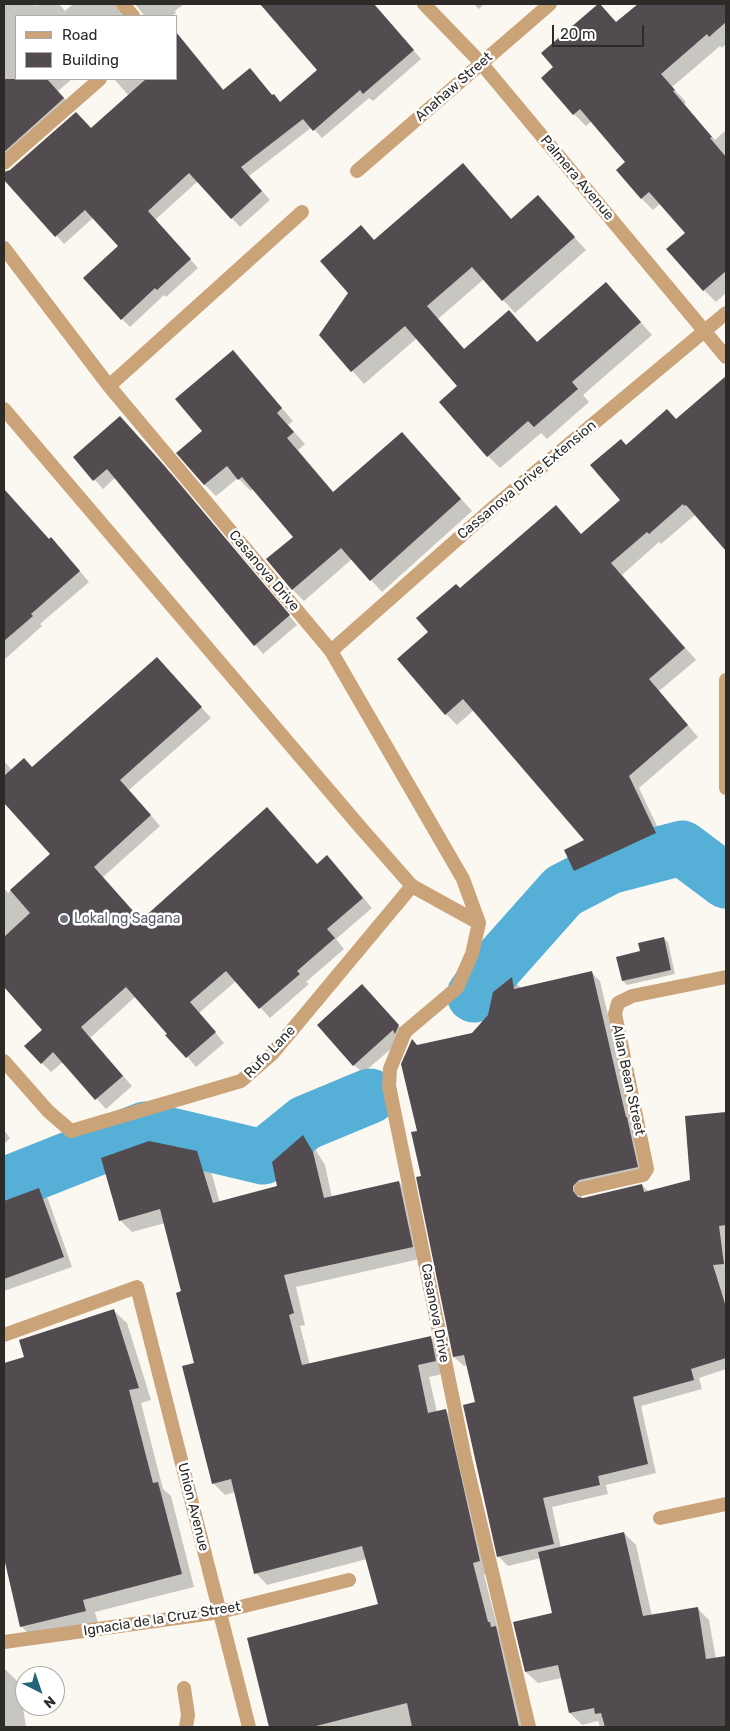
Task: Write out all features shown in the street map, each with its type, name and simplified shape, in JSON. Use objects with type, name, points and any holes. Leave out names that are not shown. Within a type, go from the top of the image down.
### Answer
[{"type":"street","points":[[123,4],[132,15]]},
{"type":"street","name":"Palmera Avenue","points":[[424,4],[482,63],[726,357]]},
{"type":"street","name":"Anahaw Street","points":[[357,171],[550,4]]},
{"type":"street","points":[[4,162],[99,80]]},
{"type":"street","points":[[109,386],[302,212]]},
{"type":"street","name":"Casanova Drive","points":[[4,248],[109,386],[330,651],[463,879],[479,923],[472,954],[458,988],[405,1032],[390,1069],[389,1086],[464,1459],[529,1727]]},
{"type":"street","name":"Cassanova Drive Extension","points":[[330,651],[496,505],[726,313]]},
{"type":"street","points":[[4,410],[412,886],[479,923]]},
{"type":"street","points":[[726,680],[726,788]]},
{"type":"street","name":"Rufo Lane","points":[[4,1061],[48,1111],[71,1131],[241,1081],[272,1054],[412,886]]},
{"type":"street","name":"Allan Bean Street","points":[[581,1189],[643,1175],[646,1169],[615,1014],[618,1003],[632,996],[726,977]]},
{"type":"street","name":"Union Avenue","points":[[4,1335],[137,1287],[249,1727]]},
{"type":"street","points":[[660,1518],[726,1504]]},
{"type":"street","name":"Ignacia de la Cruz Street","points":[[4,1642],[220,1612],[349,1580]]},
{"type":"street","points":[[184,1688],[188,1715],[186,1727]]},
{"type":"building","points":[[260,4],[374,4],[414,50],[363,94],[360,90],[313,131],[303,119],[241,167],[262,191],[231,219],[189,173],[148,211],[191,259],[157,290],[155,288],[121,320],[83,278],[118,246],[85,210],[55,237],[4,180],[4,172],[10,170],[76,112],[91,128],[145,80],[178,80],[178,34],[223,90],[250,68],[280,102],[317,70]]},
{"type":"building","points":[[598,4],[616,22],[638,4],[726,4],[726,22],[709,37],[707,34],[661,74],[726,157],[726,271],[703,291],[666,249],[685,233],[649,192],[641,199],[616,170],[625,162],[580,109],[573,115],[541,78],[553,67],[541,53]]},
{"type":"building","points":[[4,79],[48,80],[64,98],[4,152]]},
{"type":"building","points":[[463,163],[511,219],[538,195],[575,237],[502,301],[472,267],[427,306],[464,349],[509,310],[537,342],[606,282],[641,322],[572,382],[578,389],[534,427],[528,421],[487,457],[439,402],[457,386],[405,326],[351,372],[319,335],[348,293],[320,261],[361,225],[374,240]]},
{"type":"building","points":[[233,350],[282,408],[277,413],[294,432],[287,438],[333,492],[402,432],[461,499],[370,581],[341,548],[292,590],[266,559],[293,537],[242,477],[238,480],[227,466],[204,485],[176,453],[202,431],[175,399]]},
{"type":"building","points":[[726,376],[726,551],[686,505],[684,506],[683,504],[649,534],[647,532],[611,563],[685,648],[649,679],[688,725],[629,776],[656,833],[574,871],[564,850],[584,840],[463,699],[445,715],[397,659],[428,632],[416,618],[456,584],[460,588],[556,505],[581,534],[620,500],[590,465],[621,439],[626,445],[667,409],[676,419]]},
{"type":"building","points":[[120,416],[163,464],[290,615],[254,646],[107,469],[93,481],[73,457]]},
{"type":"building","points":[[4,489],[49,539],[51,537],[80,571],[31,614],[33,616],[4,641]]},
{"type":"building","points":[[157,657],[202,707],[120,780],[151,815],[94,867],[141,920],[267,807],[317,864],[327,855],[363,898],[327,929],[335,938],[297,971],[300,974],[259,1009],[226,971],[190,1002],[216,1032],[186,1058],[126,987],[81,1027],[123,1076],[95,1100],[53,1052],[41,1064],[24,1046],[42,1030],[4,987],[4,937],[30,913],[10,890],[50,854],[4,803],[4,776],[24,758],[32,767]]},
{"type":"building","points":[[664,937],[671,970],[622,981],[616,957],[640,951],[638,943]]},
{"type":"building","points":[[592,971],[638,1167],[579,1180],[573,1186],[573,1191],[578,1197],[583,1198],[642,1184],[644,1192],[690,1180],[685,1116],[726,1112],[726,1225],[719,1226],[724,1264],[713,1265],[726,1307],[726,1358],[691,1369],[694,1380],[633,1397],[648,1464],[598,1476],[600,1485],[543,1498],[554,1544],[497,1557],[463,1405],[475,1402],[464,1355],[453,1357],[416,1177],[421,1176],[411,1132],[417,1131],[401,1064],[412,1039],[417,1045],[472,1033],[488,1015],[493,992],[512,977],[514,989]]},
{"type":"building","points":[[362,984],[399,1025],[395,1034],[393,1030],[353,1066],[317,1025]]},
{"type":"building","points":[[303,1135],[313,1152],[324,1198],[399,1181],[413,1247],[284,1275],[294,1313],[289,1315],[302,1365],[431,1336],[436,1361],[418,1365],[428,1413],[446,1409],[480,1561],[473,1563],[488,1622],[490,1622],[491,1627],[496,1626],[519,1727],[412,1727],[407,1703],[312,1727],[269,1727],[247,1638],[378,1604],[362,1546],[254,1574],[231,1479],[212,1484],[182,1366],[194,1363],[176,1293],[181,1291],[160,1209],[119,1221],[101,1158],[149,1141],[197,1151],[213,1203],[277,1186],[272,1162]]},
{"type":"building","points":[[39,1188],[64,1257],[4,1279],[4,1201]]},
{"type":"building","points":[[114,1309],[139,1388],[129,1390],[153,1483],[158,1482],[182,1574],[83,1600],[86,1611],[20,1627],[4,1558],[4,1363],[24,1357],[19,1340]]},
{"type":"building","points":[[624,1532],[643,1616],[698,1607],[706,1659],[726,1656],[726,1727],[605,1727],[601,1713],[595,1714],[594,1708],[569,1713],[558,1665],[525,1672],[513,1622],[552,1613],[538,1552]]},
{"type":"waterway","points":[[474,995],[491,972],[563,891],[609,867],[682,848],[726,881]]},
{"type":"waterway","points":[[4,1185],[145,1129],[263,1157],[305,1123],[370,1096]]},
{"type":"place","name":"Lokal ng Sagana","points":[[64,919]]}]
